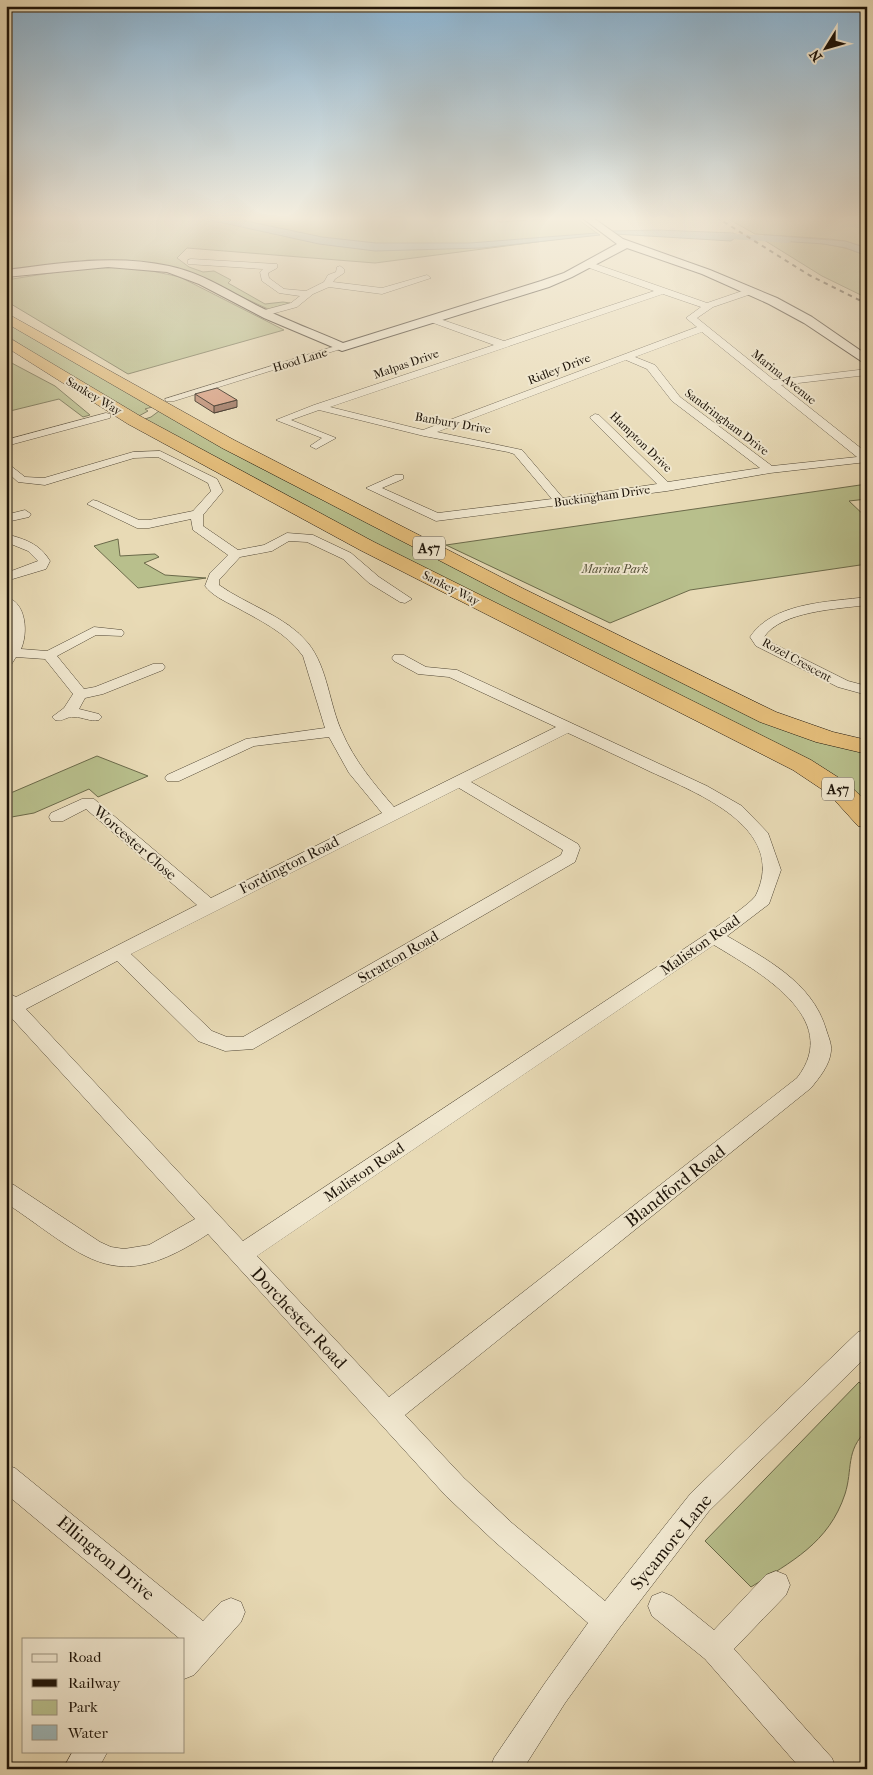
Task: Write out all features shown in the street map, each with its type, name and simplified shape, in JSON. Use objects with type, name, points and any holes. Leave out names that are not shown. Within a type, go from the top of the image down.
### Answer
[{"type":"highway","name":"Sankey Way","points":[[6,317],[236,448],[516,593],[768,716],[825,737],[867,747]]},
{"type":"highway","name":"Sankey Way","points":[[6,340],[134,420],[340,532],[802,765],[846,795],[860,809],[867,820]]},
{"type":"street","points":[[236,300],[264,314],[342,347]]},
{"type":"street","points":[[264,314],[294,305],[300,300]]},
{"type":"street","name":"Hood Lane","points":[[170,399],[493,300]]},
{"type":"street","name":"Malpas Drive","points":[[316,446],[330,438],[281,420],[633,300]]},
{"type":"street","points":[[689,300],[706,306]]},
{"type":"street","points":[[703,328],[691,318],[706,306],[723,300]]},
{"type":"street","points":[[770,300],[861,352],[867,361]]},
{"type":"street","points":[[431,319],[502,344]]},
{"type":"street","name":"Ridley Drive","points":[[424,433],[703,328]]},
{"type":"street","name":"Marina Avenue","points":[[703,328],[867,459]]},
{"type":"street","name":"Sandringham Drive","points":[[626,357],[651,368],[676,399],[770,470]]},
{"type":"street","points":[[772,382],[867,372]]},
{"type":"street","name":"Banbury Drive","points":[[318,407],[424,433],[511,449],[518,452],[560,502]]},
{"type":"street","points":[[6,443],[106,416]]},
{"type":"street","name":"Hampton Drive","points":[[595,417],[667,486]]},
{"type":"street","points":[[6,465],[22,480],[44,482],[133,455],[160,454],[213,481],[217,491],[197,514],[148,524],[136,524],[91,503],[111,498]]},
{"type":"street","name":"Buckingham Drive","points":[[405,477],[372,488],[436,517],[560,502],[770,470],[867,459]]},
{"type":"street","points":[[8,516],[24,514]]},
{"type":"street","points":[[197,514],[197,527],[205,534],[226,545],[235,554]]},
{"type":"street","points":[[235,554],[268,548],[287,537],[309,538],[347,556],[374,580],[405,599]]},
{"type":"street","points":[[6,538],[24,543],[39,552],[44,561],[40,566],[6,577]]},
{"type":"street","points":[[24,543],[40,539]]},
{"type":"street","points":[[235,554],[233,560],[215,574],[212,579],[212,586],[290,634],[304,645],[310,656],[334,732],[357,772],[391,814]]},
{"type":"street","points":[[6,600],[17,615],[20,625],[19,638],[10,658],[48,655],[94,631],[117,633]]},
{"type":"street","name":"Rozel Crescent","points":[[867,601],[784,616],[766,624],[759,631],[757,637],[761,643],[843,684],[867,691]]},
{"type":"street","points":[[48,655],[80,694]]},
{"type":"street","name":"Maliston Road","points":[[241,1255],[714,937],[763,900],[772,870],[762,837],[736,809],[701,789],[452,673],[422,671],[399,658]]},
{"type":"street","points":[[94,717],[65,714],[80,694],[98,691],[160,667]]},
{"type":"street","name":"Fordington Road","points":[[10,1003],[119,953],[391,814],[460,782],[568,727]]},
{"type":"street","points":[[174,778],[251,742],[334,732]]},
{"type":"street","name":"Stratton Road","points":[[119,953],[205,1036],[225,1044],[246,1044],[569,858],[572,848],[460,782]]},
{"type":"street","name":"Worcester Close","points":[[57,817],[88,802],[209,906]]},
{"type":"street","name":"Blandford Road","points":[[388,1413],[804,1083],[815,1068],[821,1052],[818,1030],[810,1010],[798,994],[778,976],[714,937]]},
{"type":"street","name":"Dorchester Road","points":[[10,1003],[456,1487],[496,1526],[607,1621]]},
{"type":"street","points":[[6,1191],[92,1249],[104,1256],[120,1259],[135,1258],[162,1251],[210,1221]]},
{"type":"street","name":"Sycamore Lane","points":[[506,1769],[555,1693],[607,1621],[700,1502],[863,1351]]},
{"type":"street","name":"Ellington Drive","points":[[6,1477],[204,1640]]},
{"type":"street","points":[[714,1649],[776,1585]]},
{"type":"street","points":[[662,1606],[714,1649],[821,1769]]},
{"type":"street","points":[[185,1664],[204,1640],[231,1612]]},
{"type":"street","points":[[78,1769],[92,1752]]},
{"type":"green space","points":[[225,300],[284,330],[128,374],[6,301]]},
{"type":"green space","points":[[248,300],[258,300],[265,304],[290,303],[268,309]]},
{"type":"green space","points":[[6,321],[152,407],[145,409],[148,411],[137,417],[60,371],[6,335]]},
{"type":"green space","points":[[6,360],[55,386],[90,415],[83,417],[59,399],[6,412]]},
{"type":"green space","points":[[159,411],[558,619],[867,752],[866,781],[861,797],[376,547],[142,420],[151,417]]},
{"type":"green space","name":"Marina Park","points":[[867,484],[867,499],[849,501],[867,518],[867,564],[690,590],[610,623],[446,545]]},
{"type":"green space","points":[[118,539],[120,556],[155,554],[159,557],[144,563],[165,575],[206,578],[138,588],[94,546]]},
{"type":"green space","points":[[97,756],[148,776],[98,797],[89,789],[34,813],[6,818],[6,795]]},
{"type":"green space","points":[[859,1382],[867,1389],[867,1430],[855,1445],[852,1453],[845,1494],[838,1511],[829,1526],[807,1550],[751,1587],[705,1541]]},
{"type":"building","points":[[217,388],[237,400],[214,406],[195,394]]},
{"type":"railway","points":[[859,300],[867,304]]}]
